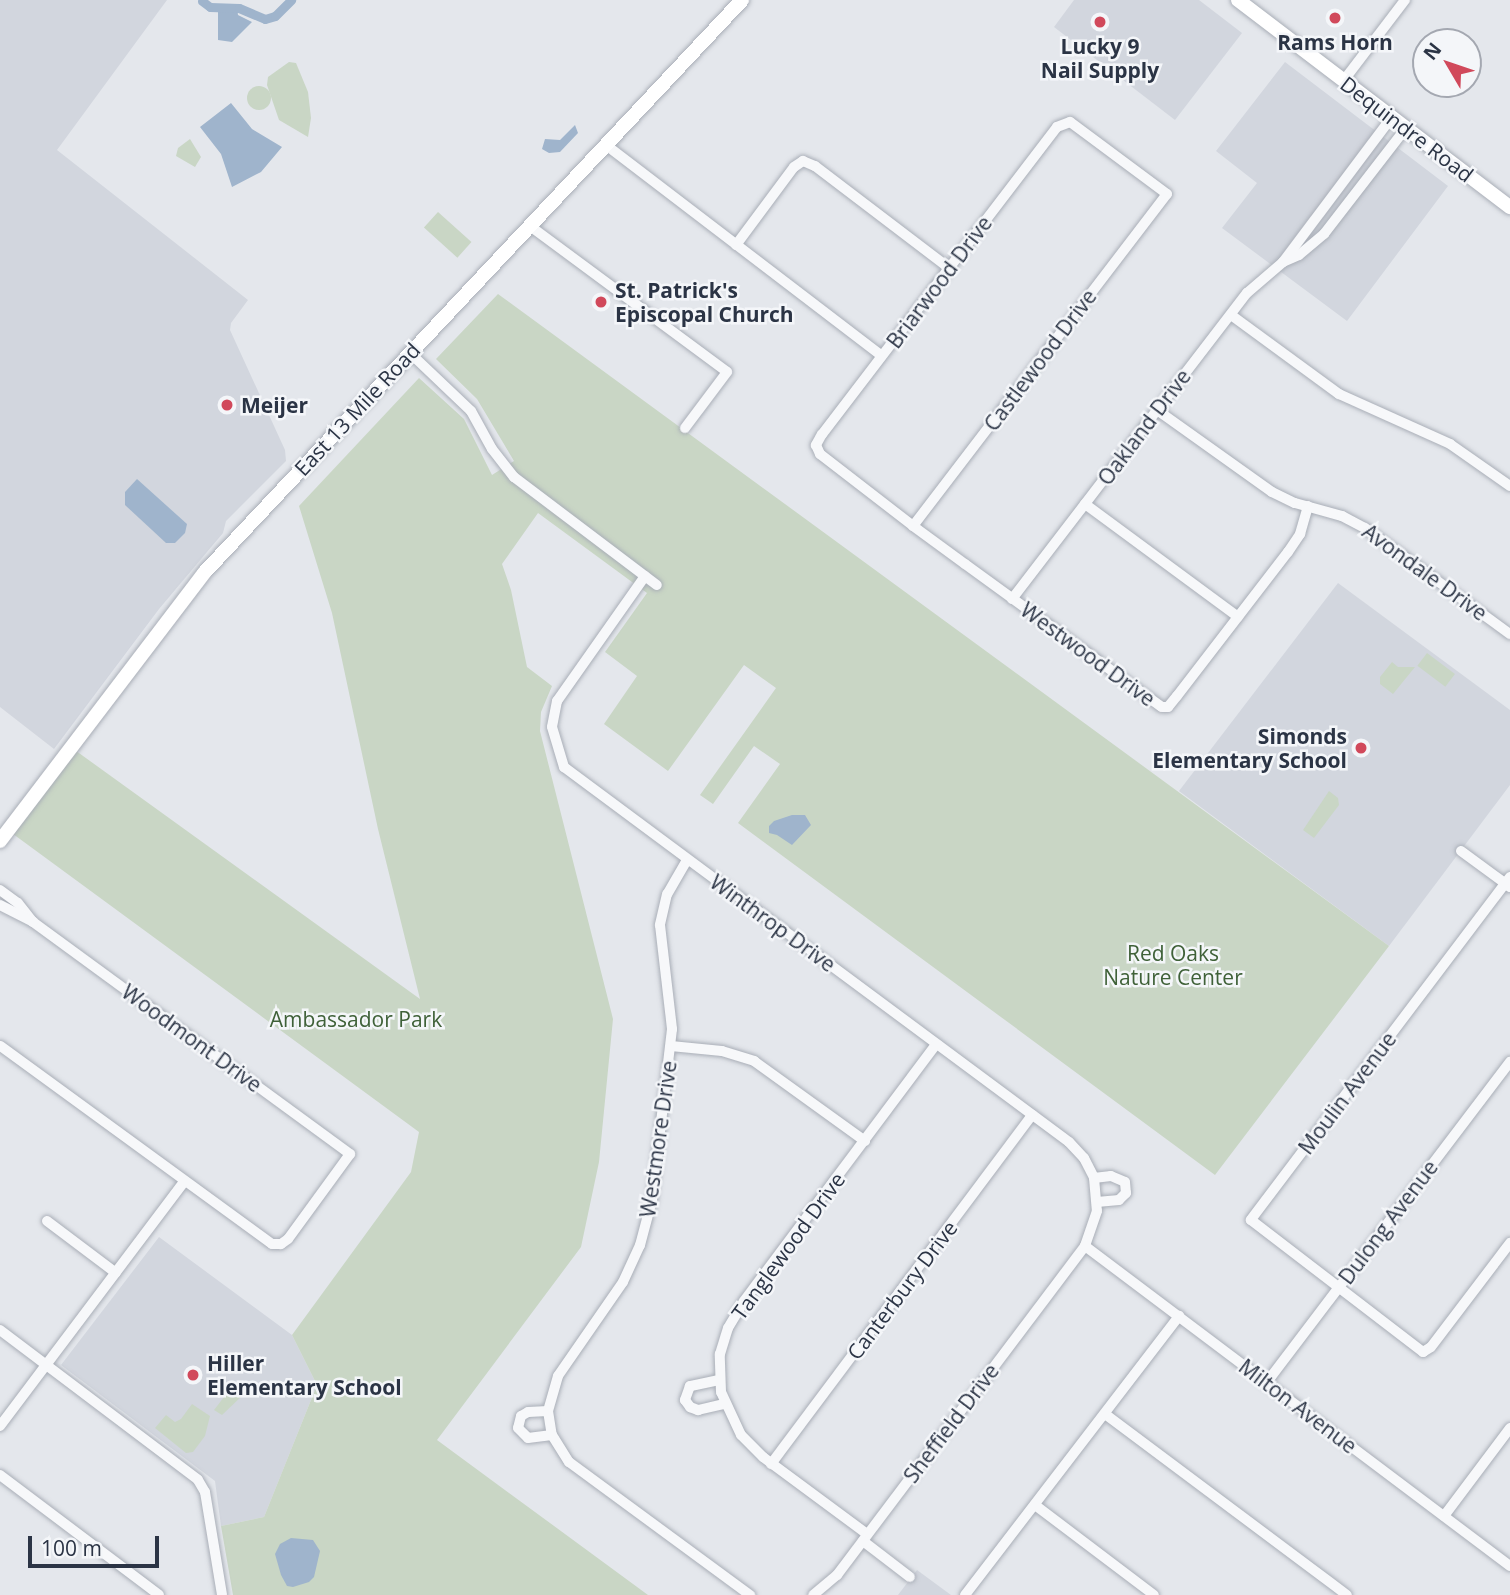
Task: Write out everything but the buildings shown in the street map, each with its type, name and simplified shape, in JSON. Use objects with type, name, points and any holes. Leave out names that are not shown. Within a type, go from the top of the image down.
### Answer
[{"type":"main road","name":"East 13 Mile Road","points":[[0,841],[191,588],[742,0]]},
{"type":"main road","name":"Dequindre Road","points":[[1238,0],[1510,207]]},
{"type":"street","points":[[1344,80],[1405,0]]},
{"type":"street","name":"Oakland Drive","points":[[1283,262],[1392,117]]},
{"type":"street","name":"Castlewood Drive","points":[[913,526],[1167,194],[1079,126],[1066,122]]},
{"type":"street","name":"Briarwood Drive","points":[[817,446],[820,437],[1057,127],[1066,122]]},
{"type":"street","name":"Oakland Drive","points":[[1012,599],[1231,314],[1257,283],[1283,262],[1307,250],[1339,216],[1406,128]]},
{"type":"street","points":[[606,145],[882,356]]},
{"type":"street","points":[[736,245],[794,167],[803,161],[815,166],[949,268]]},
{"type":"street","points":[[1325,205],[1339,216]]},
{"type":"street","points":[[530,226],[727,372],[685,428]]},
{"type":"street","points":[[1231,314],[1339,394],[1450,444],[1510,486]]},
{"type":"street","points":[[410,353],[471,411],[492,449],[514,477],[657,585]]},
{"type":"street","name":"Avondale Drive","points":[[1157,410],[1262,486],[1283,498],[1342,516],[1365,528],[1510,634]]},
{"type":"street","name":"Westwood Drive","points":[[817,446],[820,454],[913,526],[1162,708],[1170,704],[1294,543],[1308,506]]},
{"type":"street","points":[[1085,505],[1238,617]]},
{"type":"street","name":"Winthrop Drive","points":[[645,576],[563,692],[553,714],[552,727],[564,767],[1077,1150],[1094,1178],[1097,1202],[1092,1231],[1085,1246]]},
{"type":"street","points":[[1461,851],[1508,883]]},
{"type":"street","name":"Westmore Drive","points":[[687,860],[667,894],[660,925],[660,948],[672,1007],[671,1046],[657,1172],[640,1245],[612,1302],[558,1376],[548,1411],[552,1435],[562,1454],[577,1469],[743,1593]]},
{"type":"street","name":"Moulin Avenue","points":[[1338,1289],[1255,1226],[1252,1217],[1508,883]]},
{"type":"street","name":"Woodmont Drive","points":[[0,890],[18,903],[33,922]]},
{"type":"street","name":"Woodmont Drive","points":[[0,905],[33,922],[350,1154],[281,1244],[268,1243],[184,1182]]},
{"type":"street","name":"Tanglewood Drive","points":[[910,1577],[771,1464],[741,1435],[724,1404],[719,1380],[720,1354],[735,1315],[936,1044]]},
{"type":"street","points":[[0,1046],[184,1182],[0,1426]]},
{"type":"street","points":[[671,1046],[722,1051],[754,1061],[866,1140]]},
{"type":"street","name":"Dulong Avenue","points":[[1267,1382],[1510,1062]]},
{"type":"street","name":"Canterbury Drive","points":[[771,1464],[1032,1115]]},
{"type":"street","points":[[1094,1178],[1111,1176],[1125,1182],[1126,1193],[1119,1200],[1097,1202]]},
{"type":"street","points":[[47,1221],[116,1273]]},
{"type":"street","points":[[1338,1289],[1417,1349],[1428,1351],[1510,1243]]},
{"type":"street","name":"Milton Avenue","points":[[1085,1246],[1510,1566]]},
{"type":"street","name":"Sheffield Drive","points":[[813,1595],[837,1575],[1085,1246]]},
{"type":"street","points":[[965,1595],[1179,1316]]},
{"type":"street","points":[[0,1330],[200,1483],[205,1492],[222,1595]]},
{"type":"street","points":[[719,1380],[690,1386],[685,1392],[685,1400],[690,1407],[698,1410],[724,1404]]},
{"type":"street","points":[[548,1411],[528,1412],[521,1416],[518,1427],[528,1438],[552,1435]]},
{"type":"street","points":[[1105,1414],[1347,1595]]},
{"type":"street","points":[[1444,1516],[1510,1428]]},
{"type":"street","points":[[0,1475],[159,1595]]},
{"type":"street","points":[[1035,1505],[1154,1595]]},
{"type":"shaded area","points":[[0,0],[167,0],[57,150],[248,300],[231,323],[230,330],[285,450],[286,461],[226,521],[223,533],[159,609],[54,749],[0,707]]},
{"type":"shaded area","points":[[1074,0],[1199,0],[1242,33],[1175,120],[1054,27]]},
{"type":"shaded area","points":[[1285,62],[1448,186],[1347,321],[1222,228],[1257,183],[1216,151]]},
{"type":"shaded area","name":"Simonds Elementary School","points":[[1338,583],[1510,710],[1510,785],[1389,946],[1179,791]]},
{"type":"shaded area","name":"Hiller Elementary School","points":[[159,1237],[292,1335],[317,1385],[264,1517],[221,1526],[215,1481],[61,1365]]},
{"type":"shaded area","points":[[917,1570],[951,1595],[898,1595]]},
{"type":"green space","points":[[289,62],[296,63],[308,92],[311,118],[308,137],[279,120],[267,85],[268,77]]},
{"type":"green space","points":[[259,86],[268,89],[271,98],[268,107],[259,110],[250,107],[247,98],[250,89]]},
{"type":"green space","points":[[190,139],[201,157],[195,167],[176,156],[178,148]]},
{"type":"green space","points":[[438,212],[471,242],[457,258],[424,228]]},
{"type":"green space","points":[[498,294],[1389,946],[1215,1175],[738,823],[780,764],[754,746],[713,804],[700,795],[776,688],[744,665],[668,771],[604,724],[637,676],[605,652],[647,593],[538,513],[502,564],[511,590],[527,667],[552,686],[541,712],[540,731],[613,1019],[599,1162],[581,1247],[437,1440],[648,1595],[233,1595],[221,1526],[264,1517],[317,1385],[292,1335],[411,1172],[419,1132],[9,831],[72,748],[420,999],[378,829],[332,613],[299,506],[419,378],[464,419],[492,475],[514,461],[477,399],[436,359]]},
{"type":"green space","points":[[1427,653],[1455,674],[1445,687],[1417,666]]},
{"type":"green space","points":[[1392,662],[1398,667],[1415,667],[1393,694],[1380,684],[1380,677]]},
{"type":"green space","points":[[1329,791],[1338,798],[1339,805],[1314,838],[1303,830]]},
{"type":"green space","points":[[234,1384],[244,1394],[222,1415],[214,1410]]},
{"type":"green space","points":[[192,1404],[210,1416],[205,1436],[193,1452],[186,1453],[155,1428],[166,1415],[175,1422],[181,1419]]},
{"type":"water","points":[[237,7],[238,15],[252,22],[232,42],[218,40],[218,8]]},
{"type":"water","points":[[231,103],[252,129],[282,147],[261,172],[232,187],[221,154],[200,127]]},
{"type":"water","points":[[575,125],[578,133],[560,152],[549,153],[542,149],[545,139],[560,140]]},
{"type":"water","points":[[137,479],[187,524],[185,533],[175,543],[166,543],[125,505],[125,492]]},
{"type":"water","points":[[792,815],[805,815],[811,825],[792,845],[769,833],[769,826],[774,821]]},
{"type":"water","points":[[291,1538],[313,1540],[320,1551],[314,1577],[309,1582],[293,1587],[287,1586],[281,1575],[275,1554],[280,1544]]},
{"type":"waterway","points":[[202,1],[210,7],[239,8],[265,19],[275,16],[291,0]]},
{"type":"place","name":"Rams Horn","points":[[1335,18]]},
{"type":"place","name":"Lucky 9 Nail Supply","points":[[1100,22]]},
{"type":"place","name":"St. Patrick's Episcopal Church","points":[[601,302]]},
{"type":"place","name":"Meijer","points":[[227,405]]},
{"type":"place","name":"Simonds Elementary School","points":[[1361,748]]},
{"type":"place","name":"Hiller Elementary School","points":[[193,1375]]},
{"type":"park label","name":"Red Oaks Nature Center","points":[[1173,965]]},
{"type":"park label","name":"Ambassador Park","points":[[356,1019]]}]
